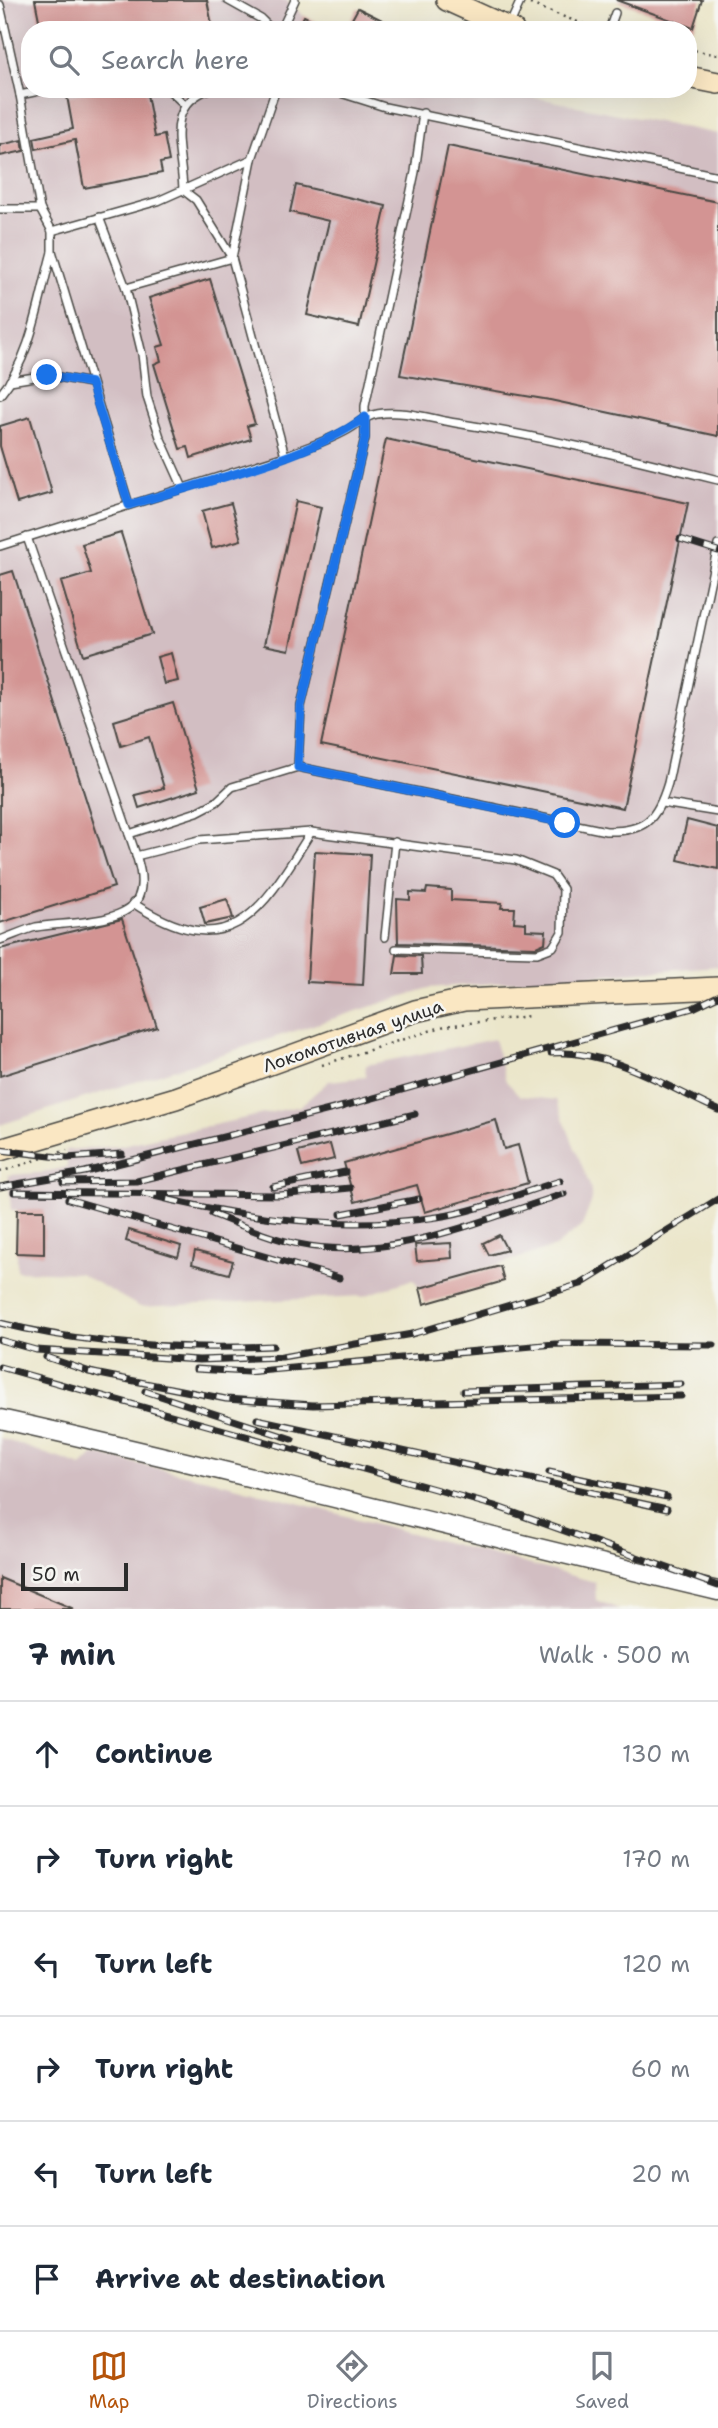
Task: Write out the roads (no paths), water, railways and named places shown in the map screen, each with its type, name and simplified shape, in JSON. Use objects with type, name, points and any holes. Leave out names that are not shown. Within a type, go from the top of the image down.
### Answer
[{"type":"main road","points":[[447,0],[493,21]]},
{"type":"main road","points":[[697,79],[718,83]]},
{"type":"main road","name":"Локомотивная улица","points":[[0,1150],[176,1098],[415,1011],[498,997],[718,988]]},
{"type":"street","points":[[0,1419],[234,1471],[465,1532],[718,1591]]},
{"type":"lane","points":[[227,0],[263,21]]},
{"type":"lane","points":[[285,21],[295,0]]},
{"type":"lane","points":[[514,21],[521,0]]},
{"type":"lane","points":[[0,5],[20,95],[40,209],[52,231],[52,251],[23,356],[0,395]]},
{"type":"lane","points":[[612,21],[615,13]]},
{"type":"lane","points":[[178,98],[184,104]]},
{"type":"lane","points":[[194,98],[184,104],[177,118],[183,190],[196,200],[232,258],[285,456]]},
{"type":"lane","points":[[232,258],[252,159],[273,98]]},
{"type":"lane","points":[[356,98],[385,107],[718,176]]},
{"type":"lane","points":[[298,767],[301,706],[365,438],[365,405],[415,172],[423,113]]},
{"type":"lane","points":[[52,231],[158,201],[252,159]]},
{"type":"lane","points":[[0,209],[40,209]]},
{"type":"lane","points":[[99,217],[125,288],[142,354],[147,397],[160,437],[183,488]]},
{"type":"lane","points":[[52,251],[129,505]]},
{"type":"lane","points":[[125,288],[232,258]]},
{"type":"lane","points":[[10,382],[47,375],[91,383]]},
{"type":"lane","points":[[0,546],[285,456],[350,429],[365,417],[397,412],[606,451],[718,481]]},
{"type":"lane","points":[[0,940],[36,927],[110,916],[126,911],[138,899],[142,881],[129,834],[27,537]]},
{"type":"lane","points":[[129,834],[197,812],[216,802],[232,786],[298,767],[606,831],[628,832],[642,826],[662,803],[718,545]]},
{"type":"lane","points":[[662,803],[718,812]]},
{"type":"lane","points":[[136,856],[199,841],[311,832],[516,860],[553,875],[564,889],[562,932],[553,947],[537,953],[397,949]]},
{"type":"lane","points":[[134,904],[157,919],[184,929],[209,933],[226,930],[246,918],[263,902],[311,832]]},
{"type":"lane","points":[[385,937],[395,842]]},
{"type":"railway","points":[[680,539],[718,551]]},
{"type":"railway","points":[[0,1187],[85,1172],[345,1106],[693,1008],[718,996]]},
{"type":"railway","points":[[551,1053],[573,1053],[616,1063],[718,1110]]},
{"type":"railway","points":[[63,1182],[137,1181],[415,1114]]},
{"type":"railway","points":[[0,1150],[67,1158],[122,1154]]},
{"type":"railway","points":[[273,1187],[345,1172]]},
{"type":"railway","points":[[142,1193],[251,1215],[288,1220],[363,1223],[452,1214],[560,1181]]},
{"type":"railway","points":[[14,1192],[279,1195],[350,1188]]},
{"type":"railway","points":[[212,1214],[265,1235],[298,1244],[366,1248],[433,1236],[564,1194]]},
{"type":"railway","points":[[68,1199],[339,1278]]},
{"type":"railway","points":[[341,1214],[419,1199]]},
{"type":"railway","points":[[0,1340],[36,1350],[199,1360],[282,1357],[412,1334],[581,1284],[718,1199]]},
{"type":"railway","points":[[0,1323],[67,1336],[136,1344],[273,1346]]},
{"type":"railway","points":[[196,1369],[248,1372],[555,1344],[714,1345]]},
{"type":"railway","points":[[46,1357],[99,1375]]},
{"type":"railway","points":[[0,1367],[495,1506],[718,1586]]},
{"type":"railway","points":[[89,1372],[226,1399],[313,1405],[681,1396]]},
{"type":"railway","points":[[464,1391],[681,1384]]},
{"type":"railway","points":[[145,1391],[292,1439]]},
{"type":"railway","points":[[257,1419],[667,1509]]},
{"type":"railway","points":[[549,1472],[667,1497]]}]
